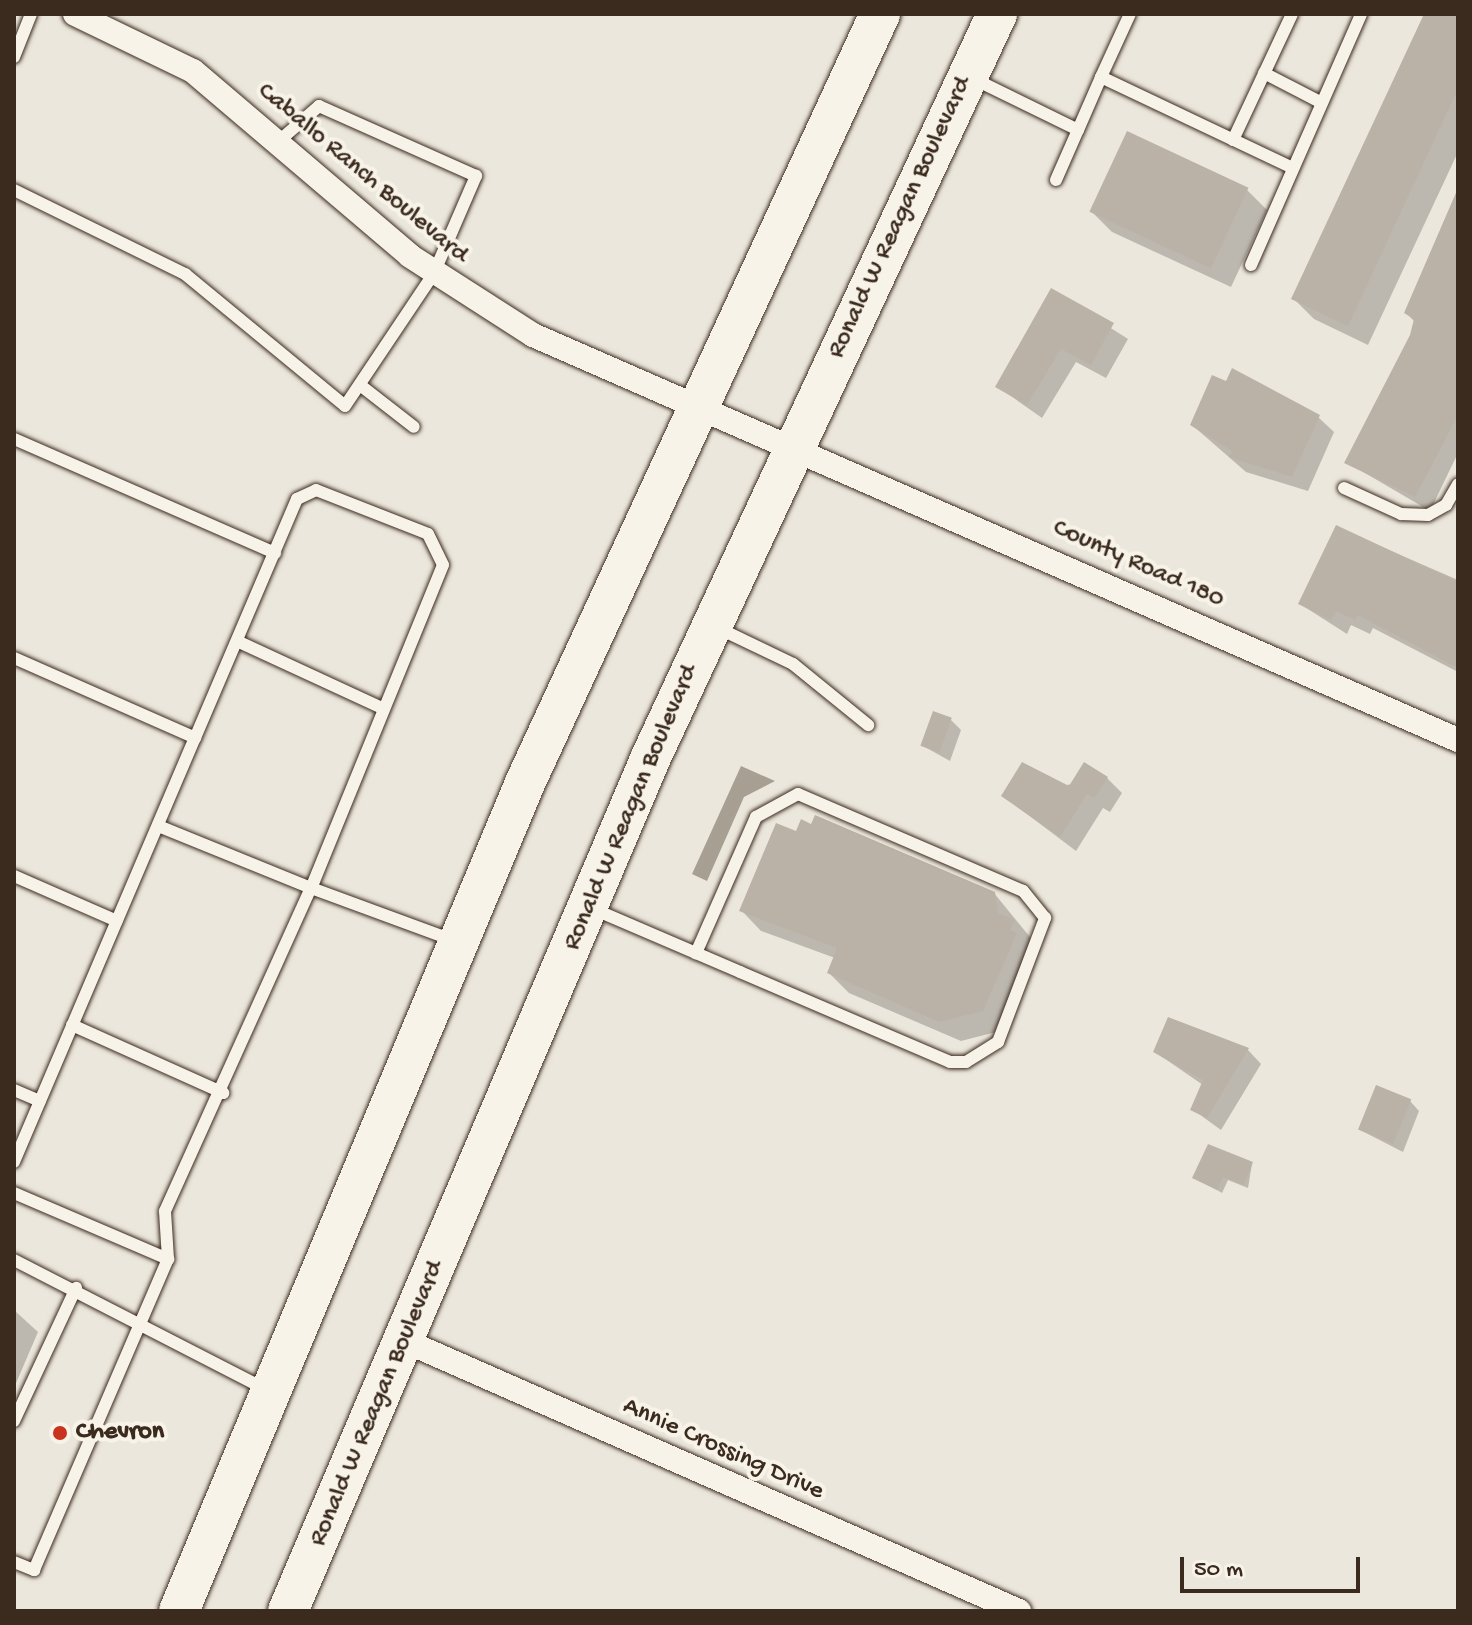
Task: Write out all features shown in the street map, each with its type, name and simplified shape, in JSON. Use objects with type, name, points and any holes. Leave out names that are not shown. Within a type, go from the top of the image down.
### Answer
[{"type":"main road","points":[[179,1611],[268,1391],[458,942],[695,407],[880,14]]},
{"type":"main road","name":"Ronald W Reagan Boulevard","points":[[288,1611],[588,907],[712,625],[997,14]]},
{"type":"street","name":"Caballo Ranch Boulevard","points":[[75,14],[193,71],[280,140],[434,273],[533,335],[791,451]]},
{"type":"street","name":"County Road 180","points":[[791,451],[1006,538],[1458,740]]},
{"type":"street","name":"Annie Crossing Drive","points":[[405,1341],[1019,1611]]},
{"type":"lane","points":[[14,57],[31,14]]},
{"type":"lane","points":[[1056,180],[1130,14]]},
{"type":"lane","points":[[1233,140],[1292,14]]},
{"type":"lane","points":[[1251,265],[1361,14]]},
{"type":"lane","points":[[1264,73],[1322,103]]},
{"type":"lane","points":[[969,77],[1078,130]]},
{"type":"lane","points":[[1101,77],[1293,168]]},
{"type":"lane","points":[[14,190],[185,274],[345,406],[434,273],[476,176],[319,106],[280,140]]},
{"type":"lane","points":[[360,385],[414,427]]},
{"type":"lane","points":[[14,439],[275,553]]},
{"type":"lane","points":[[1344,488],[1401,514],[1428,515],[1458,484]]},
{"type":"lane","points":[[14,1162],[297,499],[316,490],[435,543],[443,565],[380,707],[311,888],[223,1093],[165,1211],[168,1259],[140,1328],[34,1570],[14,1562]]},
{"type":"lane","points":[[712,625],[793,664],[868,725]]},
{"type":"lane","points":[[237,641],[380,707]]},
{"type":"lane","points":[[14,658],[195,738]]},
{"type":"lane","points":[[588,907],[696,953],[966,1062],[998,1042],[1045,934],[1045,918],[1023,891],[798,794],[756,817],[696,953]]},
{"type":"lane","points":[[158,826],[311,888],[458,942]]},
{"type":"lane","points":[[14,876],[117,921]]},
{"type":"lane","points":[[72,1025],[223,1093]]},
{"type":"lane","points":[[14,1090],[40,1101]]},
{"type":"lane","points":[[14,1193],[168,1259]]},
{"type":"lane","points":[[14,1260],[76,1288],[140,1328],[268,1391]]},
{"type":"lane","points":[[14,1421],[76,1288]]},
{"type":"shaded area","points":[[741,766],[775,781],[744,797],[707,881],[692,874]]},
{"type":"building","points":[[1424,14],[1458,14],[1458,89],[1348,326],[1291,299]]},
{"type":"building","points":[[1127,131],[1248,188],[1211,268],[1089,212]]},
{"type":"building","points":[[1458,188],[1458,415],[1415,497],[1344,463],[1410,335],[1414,319],[1404,313]]},
{"type":"building","points":[[1051,288],[1114,323],[1091,365],[1061,349],[1027,405],[995,387]]},
{"type":"building","points":[[1232,368],[1320,415],[1292,477],[1229,457],[1232,451],[1190,425],[1212,375],[1226,381]]},
{"type":"building","points":[[1336,525],[1458,582],[1458,668],[1358,615],[1355,620],[1336,611],[1331,620],[1298,604]]},
{"type":"building","points":[[933,711],[952,718],[939,753],[920,746]]},
{"type":"building","points":[[1022,762],[1069,786],[1084,762],[1108,777],[1094,798],[1087,794],[1060,837],[1001,796]]},
{"type":"building","points":[[815,815],[995,892],[998,913],[1015,920],[1010,930],[1017,933],[983,1011],[939,1022],[827,973],[837,948],[739,911],[776,823],[796,831],[801,819],[811,824]]},
{"type":"building","points":[[1168,1017],[1249,1048],[1207,1118],[1190,1110],[1203,1080],[1153,1052]]},
{"type":"building","points":[[1376,1085],[1411,1099],[1393,1144],[1358,1130]]},
{"type":"building","points":[[1208,1144],[1253,1162],[1244,1185],[1223,1177],[1217,1190],[1192,1178]]},
{"type":"place","name":"Chevron","points":[[60,1433]]}]
